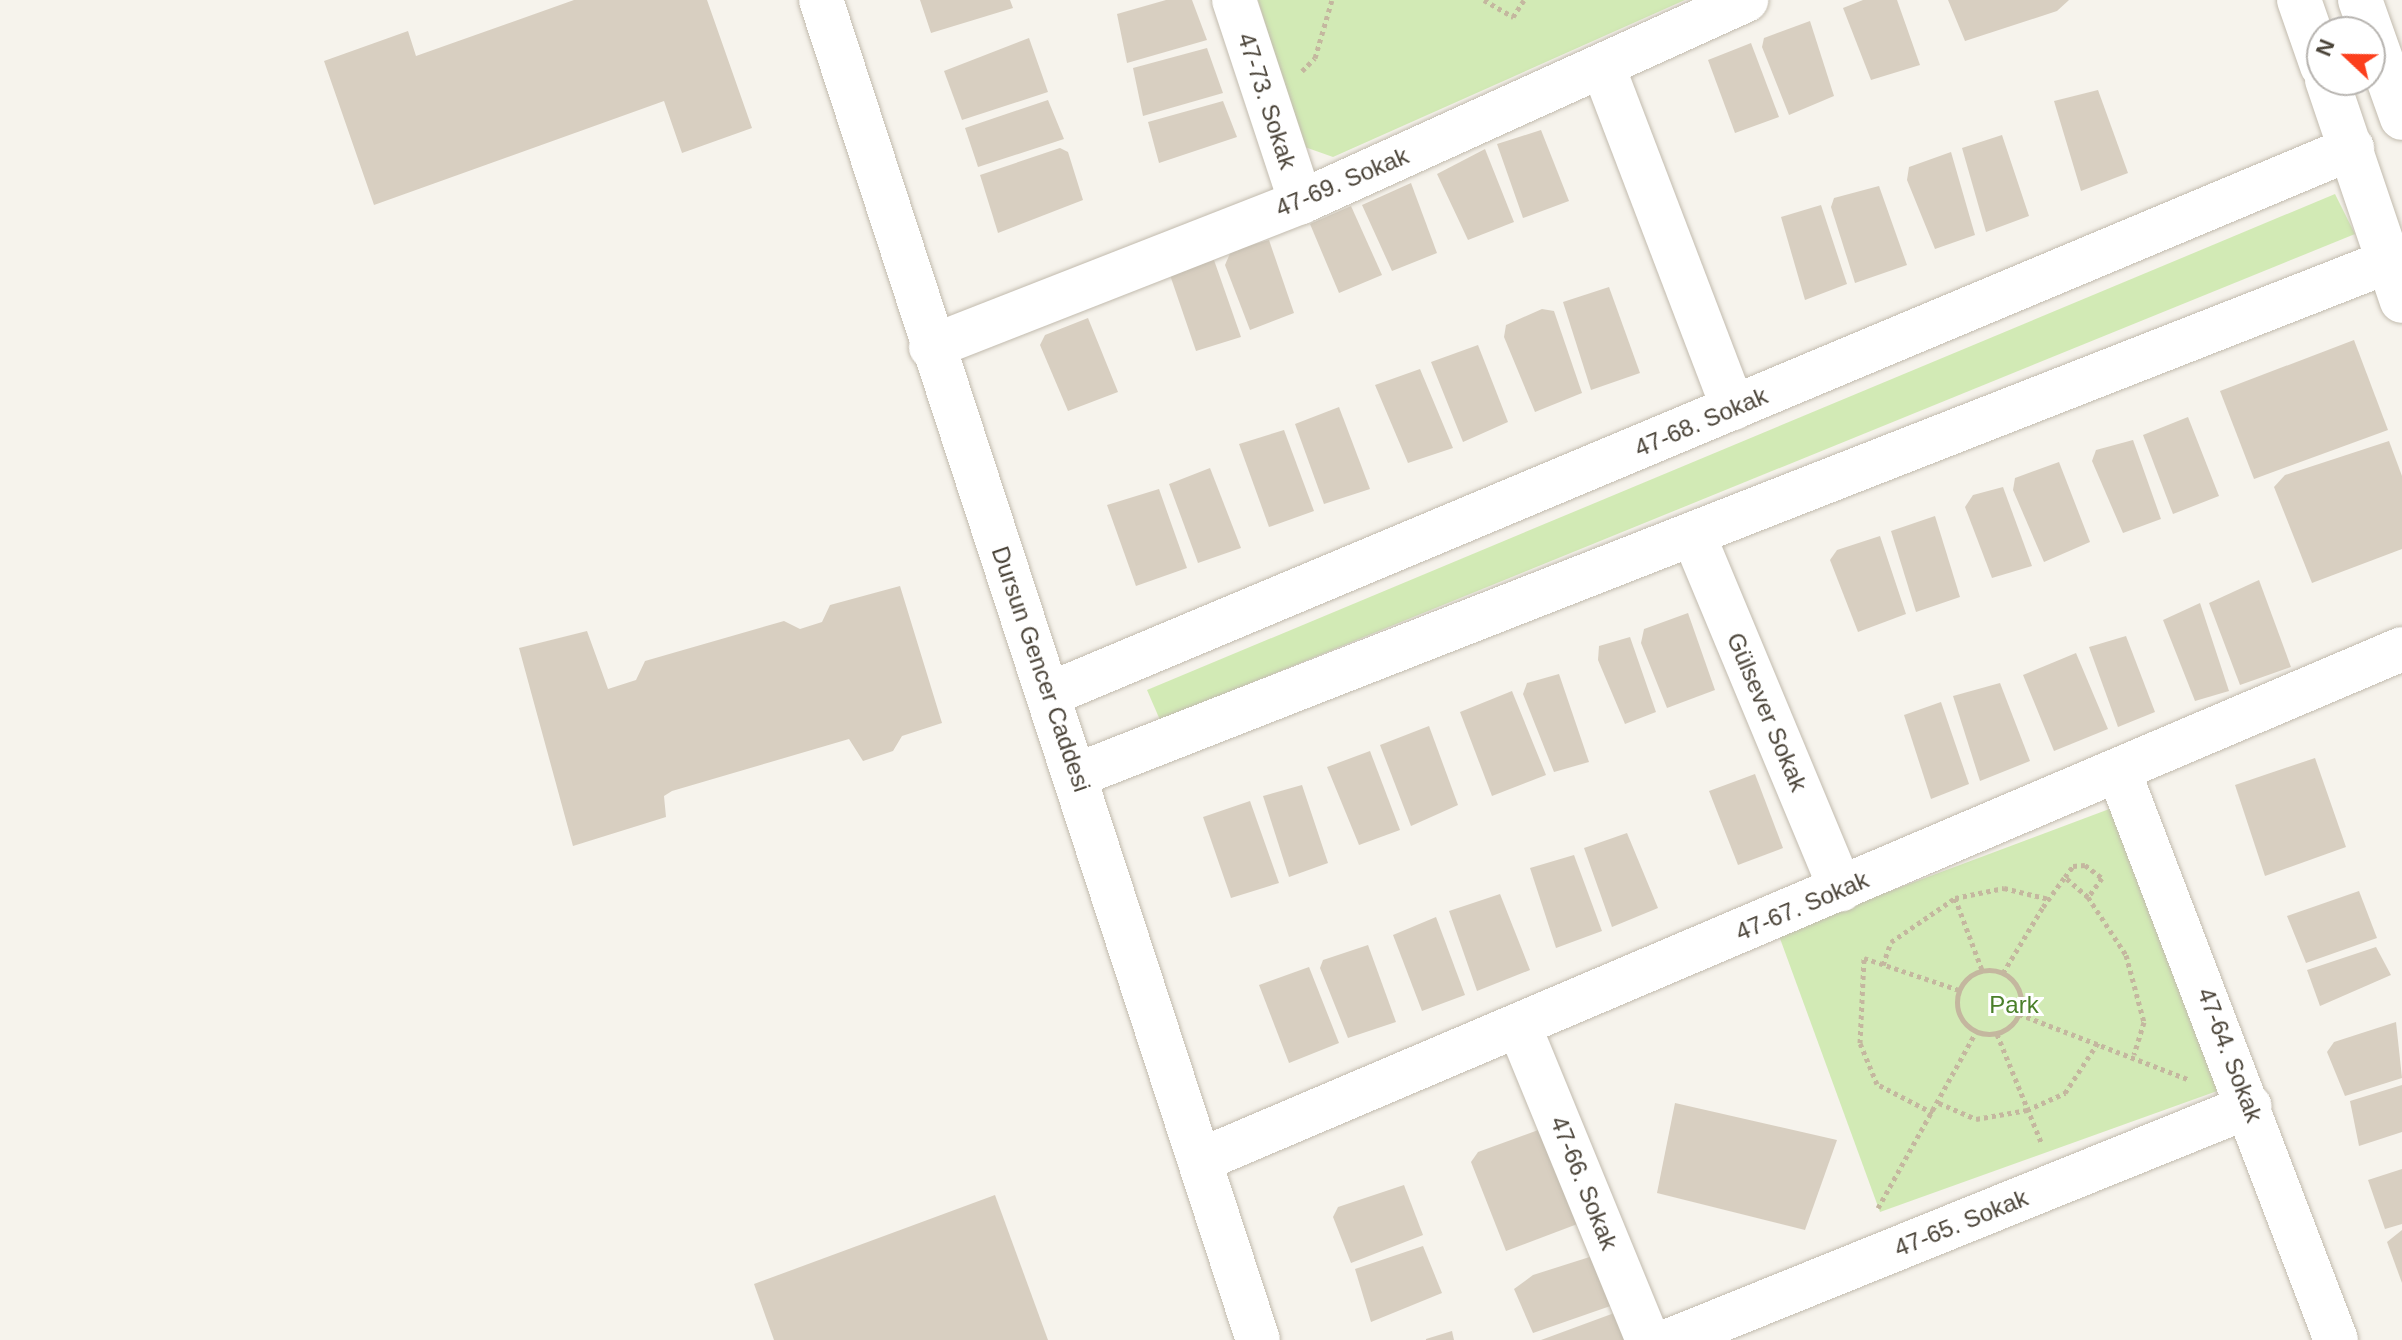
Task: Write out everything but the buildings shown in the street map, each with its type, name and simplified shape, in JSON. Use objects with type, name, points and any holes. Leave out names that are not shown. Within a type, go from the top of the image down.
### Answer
[{"type":"street","name":"Dursun Gencer Caddesi","points":[[821,0],[931,347],[1077,775],[1258,1340]]},
{"type":"street","name":"47-73. Sokak","points":[[1234,0],[1301,202]]},
{"type":"street","name":"47-69. Sokak","points":[[931,347],[1301,202],[1746,0]]},
{"type":"street","points":[[2303,11],[2352,0]]},
{"type":"street","points":[[2360,0],[2402,118]]},
{"type":"street","points":[[1603,67],[1733,408]]},
{"type":"street","points":[[1077,775],[1693,534],[2398,272],[2333,96]]},
{"type":"street","name":"47-68. Sokak","points":[[1050,694],[2352,148]]},
{"type":"street","name":"Gülsever Sokak","points":[[1693,534],[1841,889]]},
{"type":"street","name":"47-67. Sokak","points":[[1201,1160],[2402,649]]},
{"type":"street","name":"47-64. Sokak","points":[[2119,772],[2250,1106],[2336,1340]]},
{"type":"street","name":"47-66. Sokak","points":[[1519,1026],[1648,1340]]},
{"type":"street","name":"47-65. Sokak","points":[[1671,1340],[2250,1106]]},
{"type":"path","points":[[1268,104],[1315,58],[1332,0]]},
{"type":"path","points":[[1484,0],[1513,17],[1524,0]]},
{"type":"path","points":[[2003,973],[2065,877],[2085,865],[2102,878],[2088,897]]},
{"type":"path","points":[[2065,877],[2088,897],[2126,955],[2144,1022],[2134,1055]]},
{"type":"path","points":[[1883,965],[1891,942],[1955,898],[2004,888],[2049,899]]},
{"type":"path","points":[[1955,898],[1982,970]]},
{"type":"path","points":[[1933,1113],[1877,1084],[1860,1043],[1864,958],[1959,990]]},
{"type":"path","points":[[1982,970],[2003,973],[2021,996],[2019,1014],[1997,1034],[1976,1032],[1957,1009],[1959,990],[1982,970]]},
{"type":"path","points":[[2019,1014],[2099,1041],[2250,1106]]},
{"type":"path","points":[[1841,1271],[1939,1103],[1976,1032]]},
{"type":"path","points":[[1997,1034],[2059,1183]]},
{"type":"path","points":[[1939,1103],[1976,1119],[2027,1110],[2065,1093],[2099,1041]]},
{"type":"green space","points":[[1258,0],[1685,0],[1333,157],[1302,146]]},
{"type":"green space","points":[[2335,194],[2355,234],[1160,720],[1147,690]]},
{"type":"green space","name":"Park","points":[[2112,808],[2220,1090],[1880,1212],[1778,933]]}]
